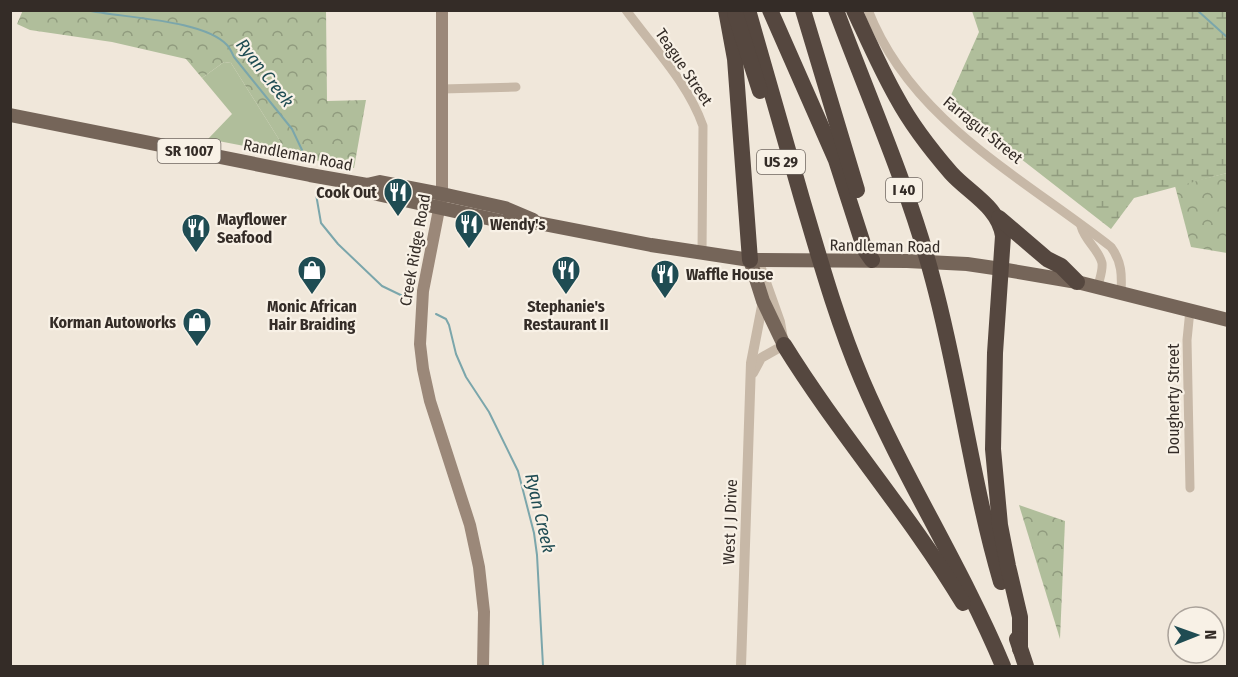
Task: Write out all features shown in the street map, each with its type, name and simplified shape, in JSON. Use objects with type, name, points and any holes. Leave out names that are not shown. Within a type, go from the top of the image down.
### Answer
[{"type":"highway","points":[[726,10],[735,58],[754,260]]},
{"type":"highway","name":"US 29","points":[[735,10],[798,215],[813,241]]},
{"type":"highway","points":[[748,10],[813,241],[838,320],[863,382],[986,626],[1003,666]]},
{"type":"highway","points":[[770,10],[836,160],[865,250],[872,260]]},
{"type":"highway","points":[[803,10],[863,211],[873,249],[872,260]]},
{"type":"highway","name":"I 40","points":[[836,10],[900,180],[933,277],[956,374],[987,530],[1026,666]]},
{"type":"highway","points":[[854,10],[897,99],[952,174],[1014,232],[1047,259],[1061,266],[1077,282]]},
{"type":"highway","points":[[993,212],[1002,226],[995,342],[993,449],[1000,525],[1020,616],[1020,649]]},
{"type":"highway","points":[[784,345],[798,369],[925,542],[969,613],[986,626]]},
{"type":"main road","name":"Creek Ridge Road","points":[[442,10],[441,201],[423,291],[420,350],[430,401],[470,525],[479,567],[484,612],[483,666]]},
{"type":"main road","name":"Randleman Road","points":[[10,115],[367,185],[380,182],[441,201],[505,208],[538,223],[702,254],[754,260],[872,260],[967,264],[1077,282],[1227,320]]},
{"type":"main road","name":"West J J Drive","points":[[754,260],[763,301],[784,345]]},
{"type":"street","name":"Teague Street","points":[[626,10],[697,108],[703,126],[705,144],[702,254]]},
{"type":"street","name":"Farragut Street","points":[[867,10],[885,49],[906,80],[946,123],[1111,247],[1122,270],[1121,293]]},
{"type":"street","points":[[442,89],[516,87]]},
{"type":"street","name":"Farragut Street","points":[[1081,226],[1084,237],[1098,254],[1101,262],[1098,287]]},
{"type":"street","points":[[752,379],[759,360],[784,345],[780,322],[754,260]]},
{"type":"street","name":"West J J Drive","points":[[741,666],[752,356],[763,301]]},
{"type":"street","name":"Dougherty Street","points":[[1190,310],[1187,340],[1190,488]]},
{"type":"green space","points":[[23,10],[326,11],[327,101],[366,100],[354,168],[280,153],[280,141],[231,63],[224,62],[202,78],[186,59],[112,42],[30,30],[17,24]]},
{"type":"green space","points":[[972,11],[1227,11],[1227,173],[1134,198],[1111,229],[948,102],[979,32]]},
{"type":"green space","points":[[224,62],[231,63],[280,141],[280,153],[208,139],[232,114],[202,78]]},
{"type":"green space","points":[[1227,173],[1227,253],[1191,247],[1175,186]]},
{"type":"green space","points":[[1019,505],[1065,521],[1060,639]]},
{"type":"waterway","name":"Ryan Creek","points":[[86,10],[181,25],[215,36],[228,46],[234,57],[292,129],[302,150]]},
{"type":"waterway","points":[[1197,10],[1228,38]]},
{"type":"waterway","name":"Ryan Creek","points":[[316,194],[321,223],[338,244],[382,286],[411,300]]},
{"type":"waterway","name":"Ryan Creek","points":[[436,314],[446,319],[456,354],[466,377],[489,412],[518,471],[534,533],[537,555],[543,666]]},
{"type":"place","name":"Cook Out","points":[[398,218]]},
{"type":"place","name":"Wendy's","points":[[469,250]]},
{"type":"place","name":"Mayflower Seafood","points":[[196,254]]},
{"type":"place","name":"Monic African Hair Braiding","points":[[312,296]]},
{"type":"place","name":"Stephanie's Restaurant II","points":[[566,296]]},
{"type":"place","name":"Waffle House","points":[[665,300]]},
{"type":"place","name":"Korman Autoworks","points":[[197,348]]}]
